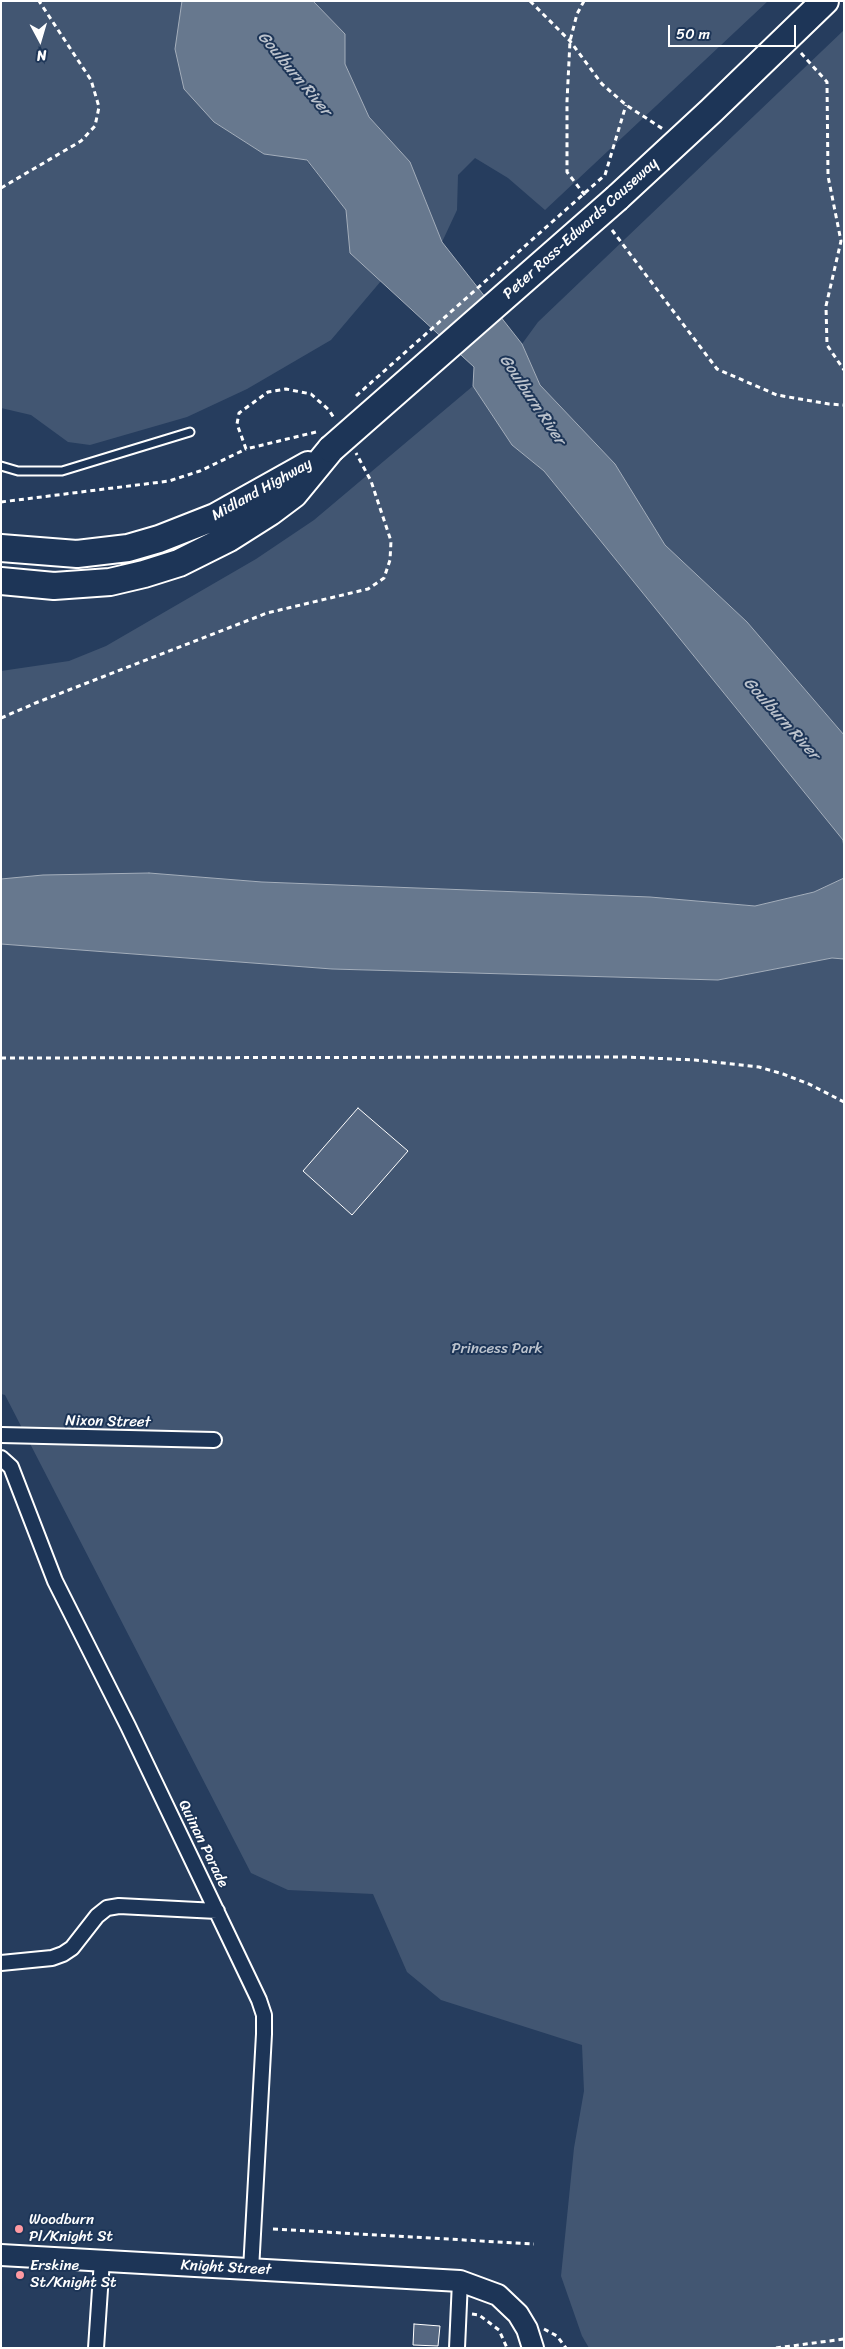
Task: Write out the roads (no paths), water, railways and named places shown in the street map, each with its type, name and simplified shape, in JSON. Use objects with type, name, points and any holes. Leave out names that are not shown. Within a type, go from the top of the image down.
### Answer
[{"type":"highway","name":"Peter Ross-Edwards Causeway","points":[[333,436],[617,198],[680,141],[825,1]]},
{"type":"highway","name":"Midland Highway","points":[[1,548],[77,554],[128,548],[160,539],[214,516],[299,472],[333,436]]},
{"type":"highway","name":"Midland Highway","points":[[1,581],[54,586],[110,582],[179,563],[229,538],[294,494],[333,436]]},
{"type":"street","name":"Nixon Street","points":[[1,1435],[214,1440]]},
{"type":"street","name":"Quinan Parade","points":[[1,1458],[10,1467],[55,1582],[128,1726],[260,2000],[264,2015],[264,2034],[250,2270]]},
{"type":"street","points":[[1,1964],[52,1958],[63,1954],[72,1948],[97,1916],[107,1908],[119,1906],[217,1911]]},
{"type":"street","name":"Knight Street","points":[[1,2255],[456,2280],[498,2296],[518,2314],[527,2329],[533,2348]]},
{"type":"street","points":[[96,2348],[102,2260]]},
{"type":"street","points":[[456,2280],[459,2312],[457,2348]]},
{"type":"lane","points":[[1,466],[18,471],[62,471],[190,432]]},
{"type":"water","name":"Goulburn River","points":[[182,1],[313,1],[345,34],[345,64],[369,117],[410,162],[442,242],[522,344],[540,385],[615,464],[665,545],[747,622],[844,735],[844,848],[843,840],[544,471],[512,445],[473,386],[474,367],[350,253],[346,210],[307,160],[264,154],[214,122],[184,89],[175,49]]},
{"type":"water","points":[[149,873],[262,882],[650,897],[755,906],[814,892],[844,878],[844,959],[832,958],[718,980],[332,969],[1,944],[1,879],[43,875]]},
{"type":"place","name":"Woodburn Pl/Knight St","points":[[19,2229]]},
{"type":"place","name":"Erskine St/Knight St","points":[[20,2275]]},
{"type":"park label","name":"Princess Park","points":[[497,1349]]}]
